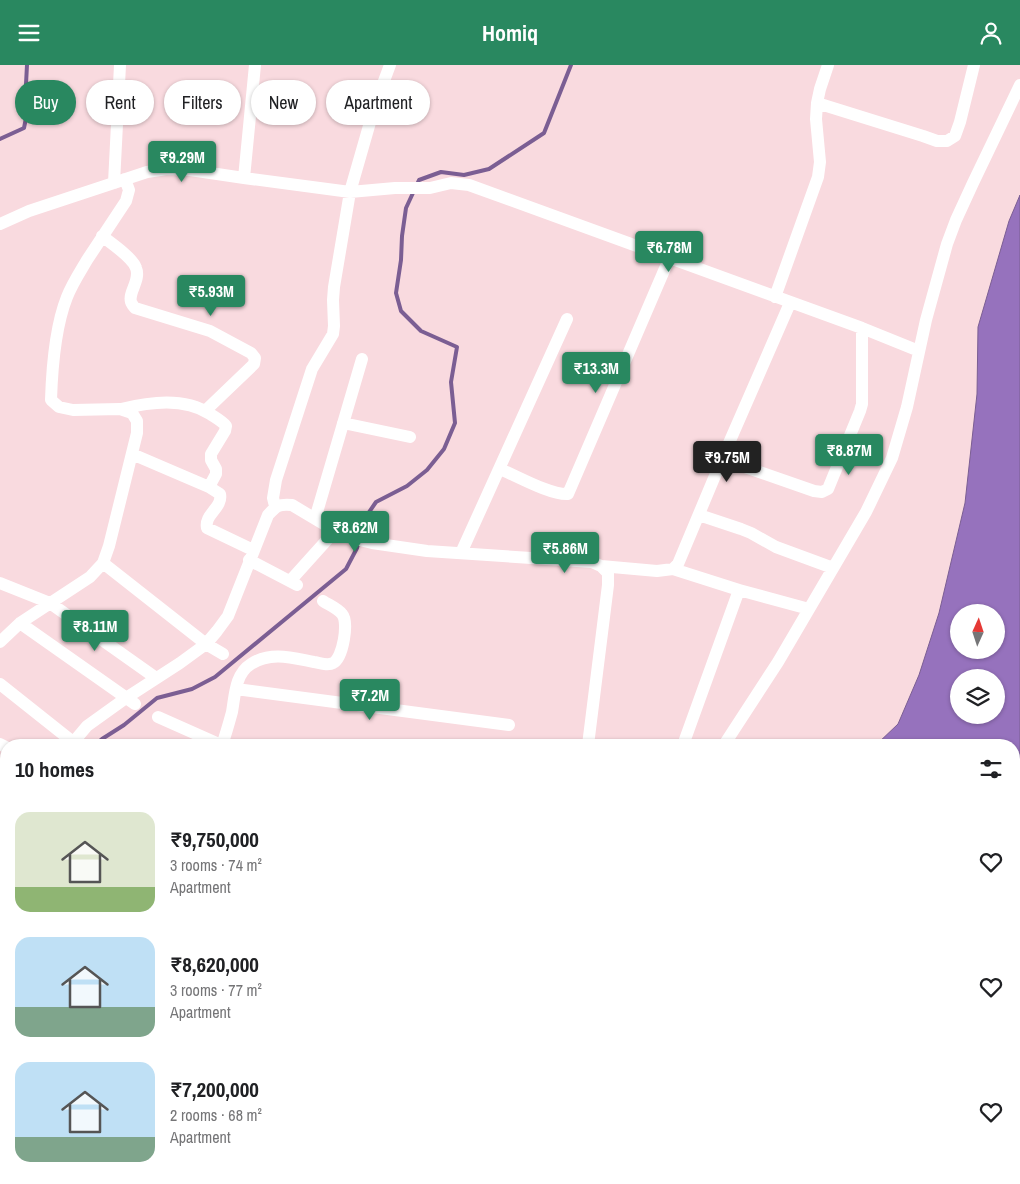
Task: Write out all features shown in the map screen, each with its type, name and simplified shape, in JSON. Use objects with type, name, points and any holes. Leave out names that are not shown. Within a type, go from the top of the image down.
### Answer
[{"type":"street","points":[[120,65],[120,181],[129,190],[126,201],[102,236],[67,296],[57,332],[51,400],[59,407],[73,410],[120,409],[160,402],[194,406],[205,411],[222,421],[226,426],[211,454],[216,474],[209,487]]},
{"type":"street","points":[[244,179],[255,65]]},
{"type":"street","points":[[276,506],[273,498],[276,480],[312,369],[333,334],[334,287],[350,192],[375,105],[390,65]]},
{"type":"street","points":[[775,297],[818,177],[820,162],[816,119],[817,103],[828,65]]},
{"type":"street","points":[[817,103],[923,137],[937,141],[947,141],[955,136],[960,122],[974,65]]},
{"type":"street","points":[[728,739],[778,662],[833,568],[866,511],[892,457],[901,433],[930,304],[947,244],[956,220],[1020,85]]},
{"type":"street","points":[[0,224],[29,211],[147,172],[167,169],[190,170],[244,179],[350,192],[437,187],[450,183],[469,185],[862,328],[919,351]]},
{"type":"street","points":[[102,236],[132,261],[137,269],[137,279],[131,297],[131,303],[135,308],[210,331],[242,347],[255,358],[254,364],[205,411]]},
{"type":"street","points":[[500,469],[551,492],[568,494],[669,259]]},
{"type":"street","points":[[672,569],[678,564],[683,555],[722,459],[790,303]]},
{"type":"street","points":[[461,553],[567,319]]},
{"type":"street","points":[[722,459],[814,491],[828,489],[854,429],[862,404],[862,328]]},
{"type":"street","points":[[315,519],[362,359]]},
{"type":"street","points":[[0,641],[20,623],[90,577],[103,563],[109,546],[137,433],[137,421],[132,413],[120,409]]},
{"type":"street","points":[[343,423],[410,437]]},
{"type":"street","points":[[132,454],[209,487],[220,494],[220,503],[208,518],[207,528],[293,583],[340,533]]},
{"type":"street","points":[[76,739],[87,726],[131,701],[156,678],[206,643],[217,631],[228,616],[268,515],[276,506],[283,504],[292,505],[340,533],[372,543],[427,551],[592,562],[601,566],[657,571],[672,569],[809,609]]},
{"type":"street","points":[[699,515],[741,529],[776,547],[833,568]]},
{"type":"street","points":[[103,563],[206,643],[223,654]]},
{"type":"street","points":[[589,739],[608,585],[608,573],[601,566]]},
{"type":"street","points":[[0,583],[50,603],[156,678]]},
{"type":"street","points":[[685,739],[739,590]]},
{"type":"street","points":[[223,739],[229,725],[241,670],[272,656],[321,664],[331,664],[337,660],[341,653],[346,622],[343,615],[323,601]]},
{"type":"street","points":[[20,623],[131,701]]},
{"type":"street","points":[[0,684],[67,739]]},
{"type":"street","points":[[236,689],[509,725]]},
{"type":"street","points":[[158,717],[208,739]]},
{"type":"shaded area","points":[[1020,195],[1020,739],[882,739],[898,724],[919,675],[939,613],[965,503],[977,394],[978,327],[1009,221]]},
{"type":"waterway","points":[[0,139],[24,128],[27,113],[27,65]]},
{"type":"waterway","points":[[102,739],[124,725],[157,698],[192,689],[215,677],[346,569],[357,548],[363,521],[376,502],[407,486],[427,470],[444,449],[455,423],[451,382],[457,347],[421,331],[401,311],[396,293],[406,208],[419,180],[441,172],[464,175],[489,169],[544,133],[571,65]]}]
